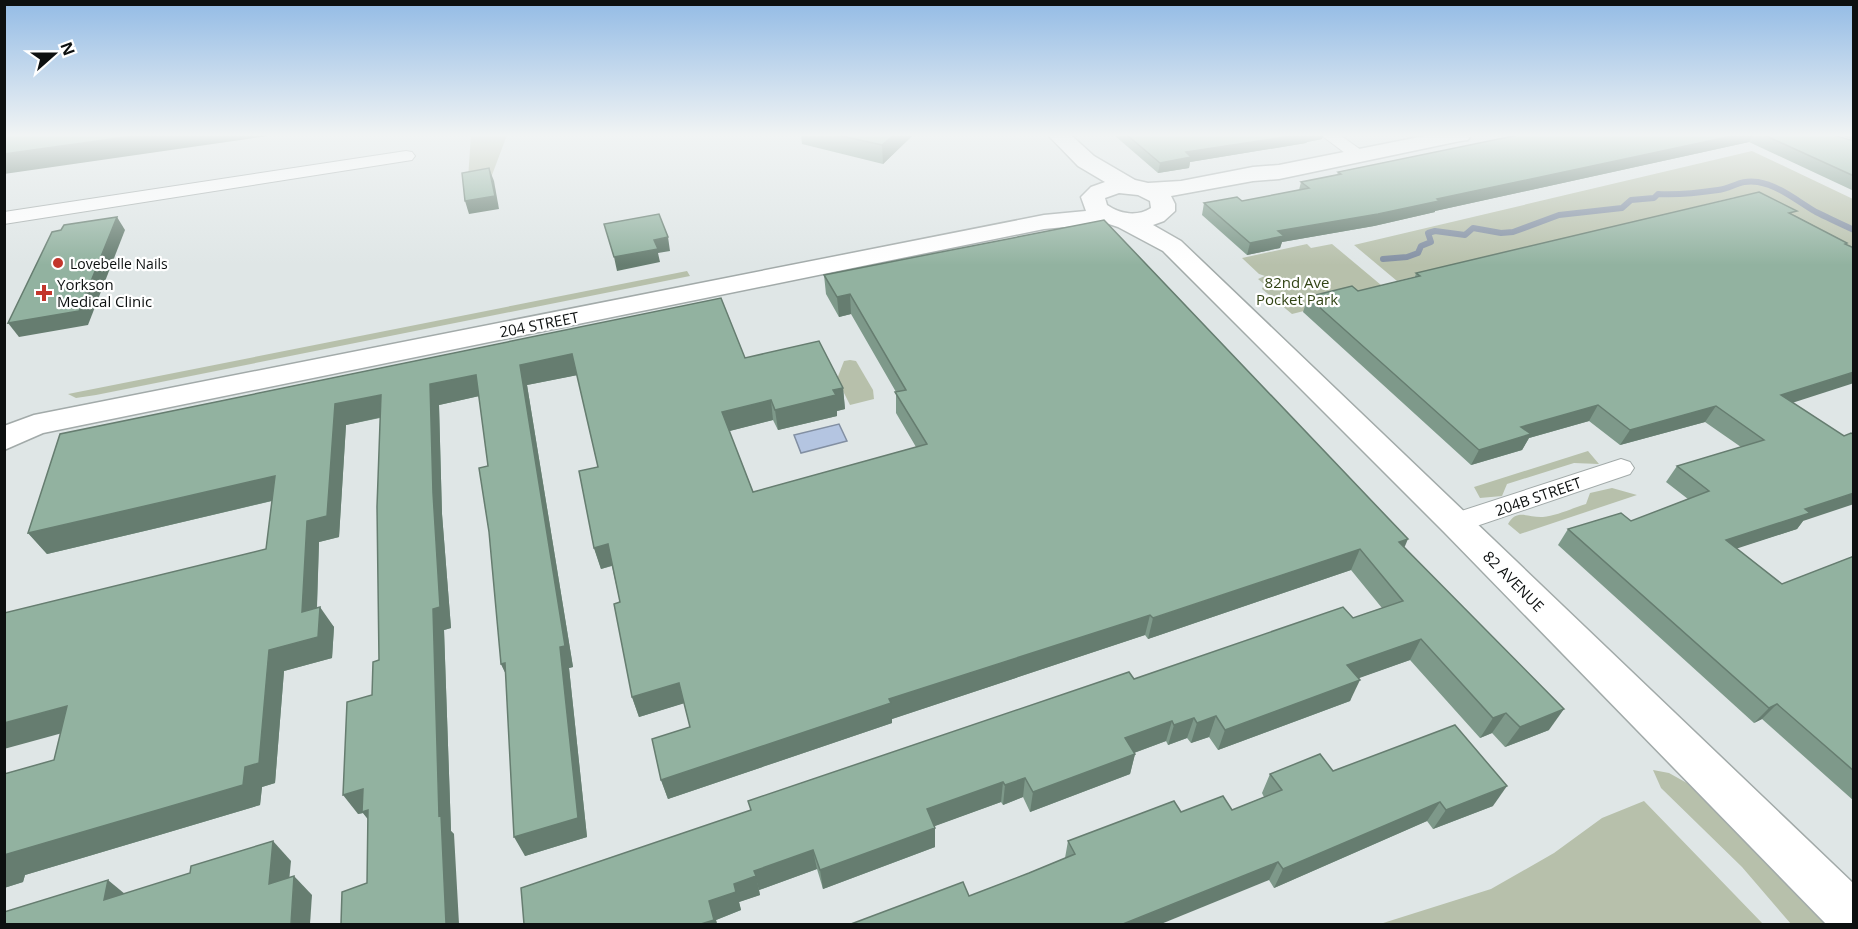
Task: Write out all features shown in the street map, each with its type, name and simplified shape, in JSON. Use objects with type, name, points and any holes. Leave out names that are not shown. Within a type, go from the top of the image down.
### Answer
[{"type":"street","points":[[4,218],[261,178]]},
{"type":"street","name":"82 AVENUE","points":[[1093,178],[1105,208],[1154,209]]},
{"type":"street","name":"82 AVENUE","points":[[1111,178],[1154,209],[1456,523],[1854,918]]},
{"type":"street","points":[[1154,209],[1113,187],[1105,208],[1148,219],[1154,209],[1203,193],[1266,178]]},
{"type":"street","name":"204 STREET","points":[[4,439],[19,424],[1044,222],[1105,208]]},
{"type":"street","name":"204B STREET","points":[[1456,523],[1621,468]]},
{"type":"green space","points":[[1636,178],[1810,178],[1853,199],[1853,258],[1735,197],[1397,281],[1354,245]]},
{"type":"green space","name":"82nd Ave Pocket Park","points":[[1307,244],[1311,248],[1332,244],[1387,290],[1292,314],[1262,289],[1264,284],[1258,279],[1265,276],[1259,274],[1242,258]]},
{"type":"green space","points":[[687,271],[690,276],[96,395],[76,398],[68,394]]},
{"type":"green space","points":[[844,361],[856,361],[873,390],[874,399],[850,405],[837,379]]},
{"type":"green space","points":[[1588,451],[1599,464],[1574,463],[1507,484],[1502,496],[1480,498],[1474,487]]},
{"type":"green space","points":[[1612,488],[1637,495],[1520,534],[1508,524],[1511,519],[1519,515],[1543,517],[1564,512],[1586,504],[1590,493]]},
{"type":"green space","points":[[1653,770],[1669,773],[1703,792],[1835,924],[1791,924],[1742,867],[1661,788]]},
{"type":"green space","points":[[1644,801],[1763,924],[1380,924],[1491,889],[1554,853],[1602,818]]},
{"type":"water","points":[[839,424],[847,441],[801,453],[794,435]]},
{"type":"building","points":[[463,178],[491,178],[495,196],[465,201]]},
{"type":"building","points":[[1319,178],[1534,178],[1378,214],[1278,231],[1284,236],[1250,243],[1204,203],[1237,197],[1242,201],[1309,188],[1301,182]]},
{"type":"building","points":[[1759,192],[1797,211],[1789,213],[1854,248],[1852,249],[1854,249],[1854,372],[1781,395],[1844,436],[1851,433],[1854,435],[1854,493],[1805,509],[1810,513],[1726,540],[1782,584],[1854,556],[1854,771],[1777,704],[1769,708],[1568,529],[1621,513],[1631,521],[1709,491],[1677,466],[1764,440],[1716,406],[1630,430],[1598,405],[1521,427],[1531,434],[1479,450],[1308,297],[1352,286],[1358,291],[1420,276],[1416,273]]},
{"type":"building","points":[[659,214],[668,237],[654,240],[658,249],[614,257],[604,224]]},
{"type":"building","points":[[117,217],[79,311],[8,323],[52,232],[61,230],[64,225]]},
{"type":"building","points":[[1104,220],[1408,539],[1399,542],[1564,709],[1520,727],[1506,713],[1493,718],[1421,639],[1347,665],[1360,680],[1225,730],[1216,716],[1197,723],[1194,718],[1174,725],[1172,721],[1125,738],[1135,754],[1033,792],[1025,778],[1005,785],[1003,782],[927,809],[935,828],[820,870],[813,850],[754,871],[756,876],[734,884],[736,892],[709,901],[714,920],[701,924],[524,924],[521,888],[751,810],[748,801],[1129,672],[1134,679],[1343,607],[1353,618],[1403,601],[1360,549],[1153,618],[1150,615],[889,699],[891,703],[661,780],[652,739],[690,727],[679,683],[632,697],[614,604],[620,602],[608,544],[594,548],[579,471],[598,467],[572,354],[520,365],[565,646],[560,647],[578,818],[514,837],[505,663],[501,664],[489,532],[479,468],[488,466],[476,375],[430,384],[433,493],[440,607],[433,609],[439,816],[441,815],[446,924],[341,924],[342,892],[367,883],[368,810],[362,812],[363,789],[343,795],[347,702],[372,695],[373,662],[379,660],[377,507],[381,395],[335,404],[327,516],[307,521],[302,612],[320,607],[318,637],[269,650],[259,763],[245,767],[243,785],[4,855],[4,774],[54,760],[67,706],[4,723],[4,613],[266,549],[275,476],[28,533],[60,434],[721,298],[745,358],[819,341],[843,388],[833,390],[836,395],[775,410],[771,400],[722,412],[753,492],[927,444],[895,392],[906,390],[850,294],[837,297],[824,275]]},
{"type":"building","points":[[1455,725],[1507,786],[1446,810],[1440,802],[1283,869],[1278,862],[1123,924],[851,924],[963,882],[969,896],[1075,854],[1068,841],[1174,801],[1181,812],[1223,796],[1232,810],[1282,790],[1270,774],[1320,754],[1333,771]]},
{"type":"building","points":[[273,841],[269,884],[294,876],[291,924],[4,924],[4,912],[108,880],[104,900],[190,873],[191,866]]},
{"type":"waterway","points":[[1383,259],[1407,257],[1418,253],[1421,246],[1431,242],[1428,233],[1435,231],[1465,235],[1473,228],[1501,233],[1513,232],[1559,215],[1622,208],[1631,200],[1654,198],[1658,194],[1710,191],[1746,182],[1758,182],[1774,187],[1816,212],[1854,230]]},
{"type":"place","name":"Lovebelle Nails","points":[[58,263]]},
{"type":"place","name":"Yorkson Medical Clinic","points":[[44,293]]}]
